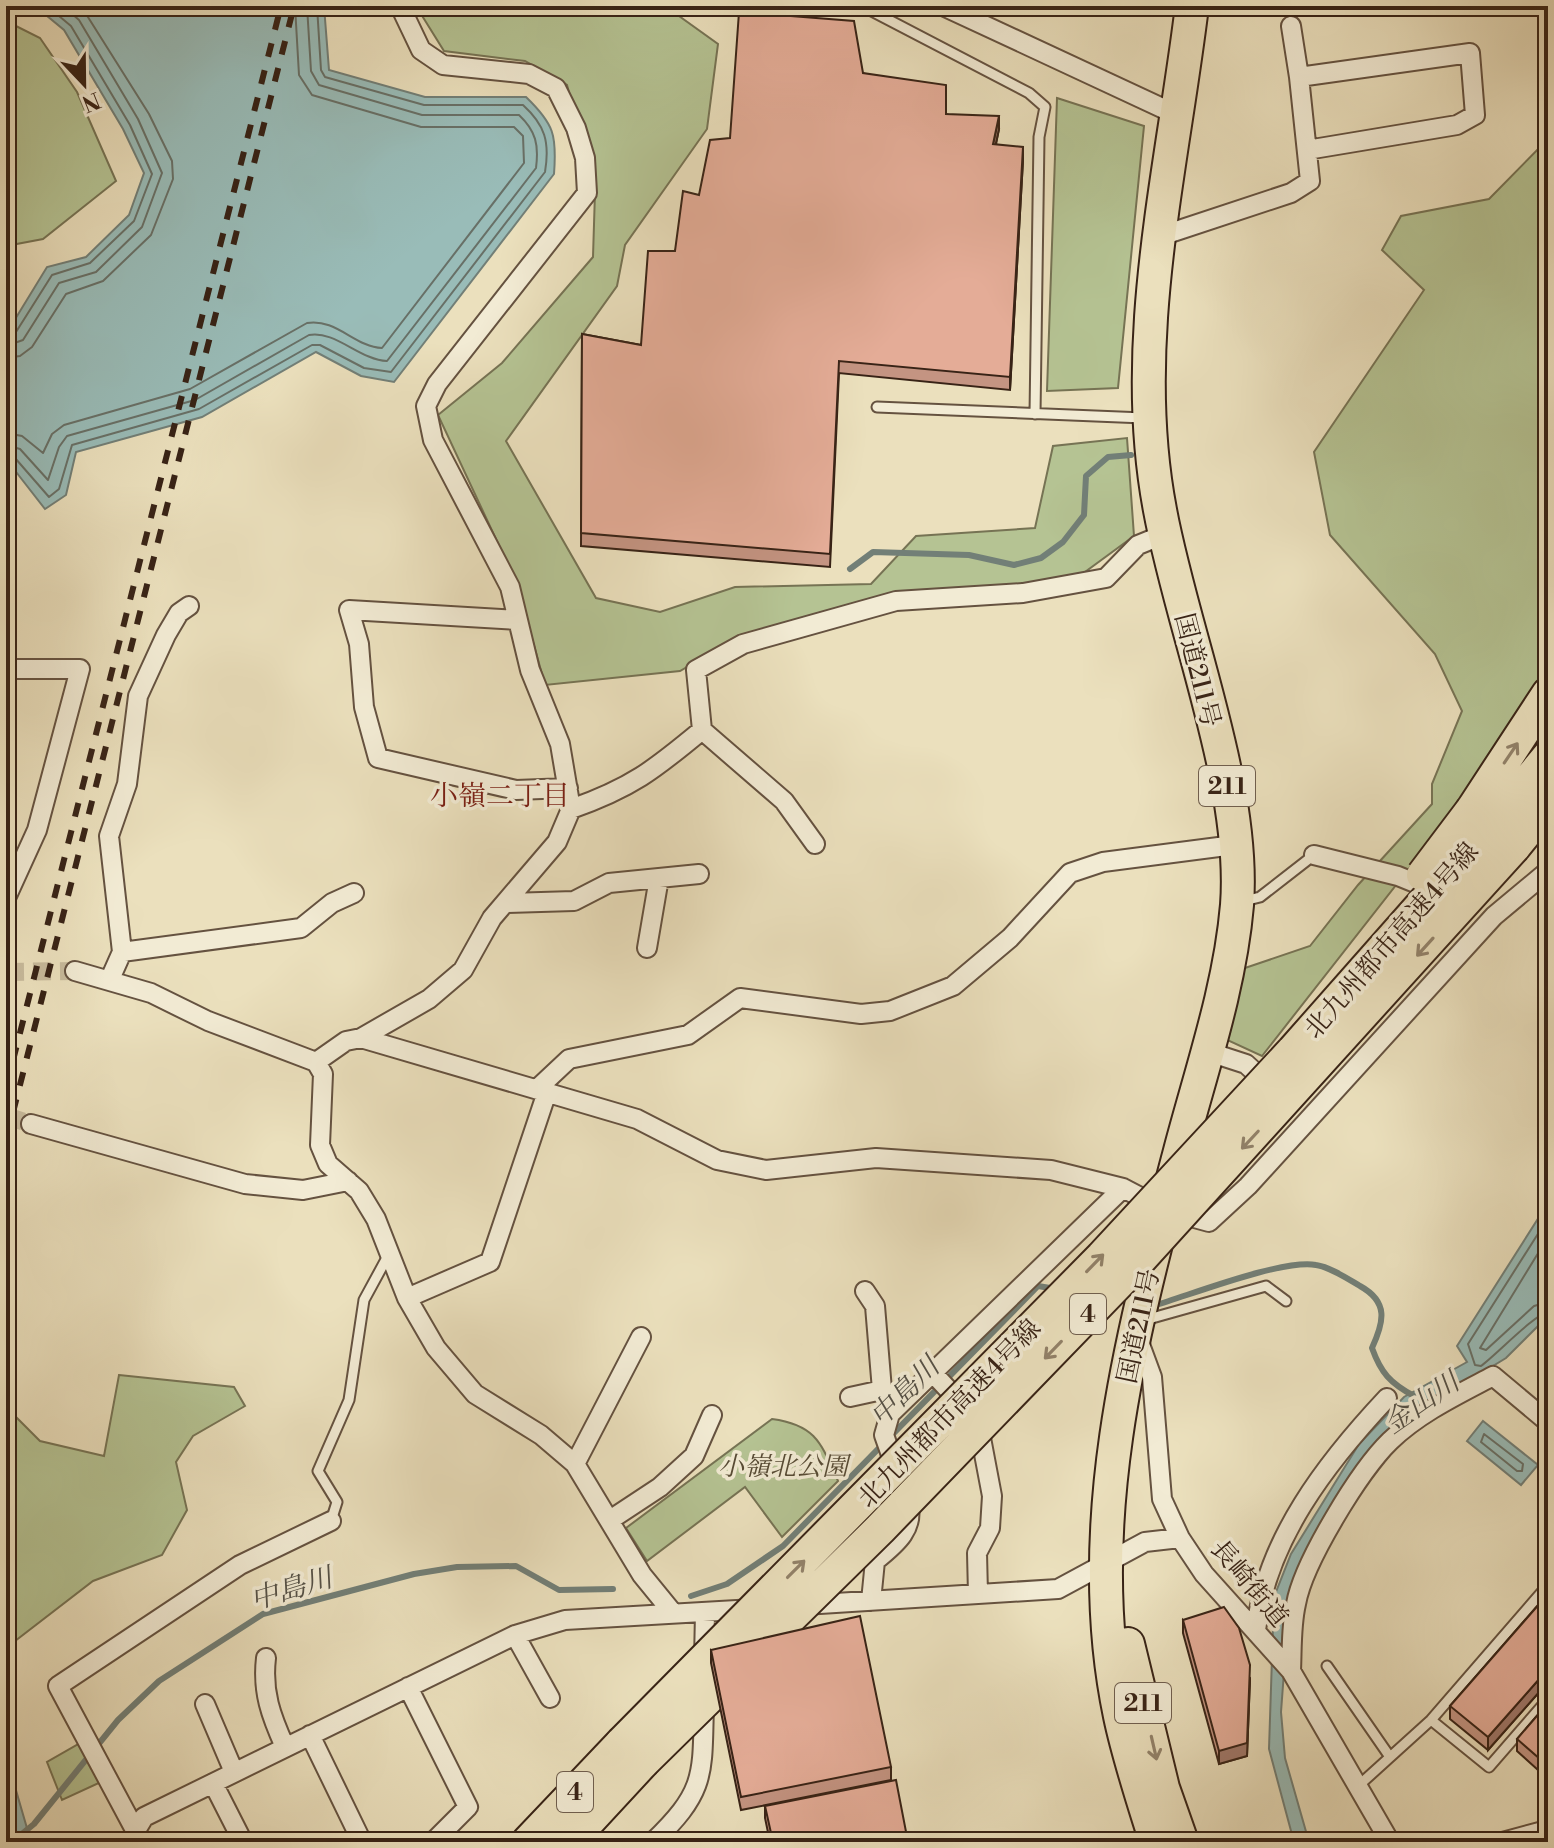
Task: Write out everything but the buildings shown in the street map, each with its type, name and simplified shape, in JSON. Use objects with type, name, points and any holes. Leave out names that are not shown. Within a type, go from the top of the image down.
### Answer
[{"type":"highway","name":"国道211号","points":[[1156,1842],[1119,1712],[1108,1627],[1111,1467],[1136,1327],[1226,972],[1237,902],[1228,789],[1159,507],[1151,418],[1150,329],[1175,114],[1192,6]]},
{"type":"highway","points":[[1492,828],[1548,694]]},
{"type":"highway","name":"北九州都市高速4号線","points":[[528,1842],[880,1529],[1122,1279],[1548,757]]},
{"type":"highway","name":"北九州都市高速4号線","points":[[569,1842],[632,1752],[1293,1051],[1492,828],[1548,805]]},
{"type":"highway","points":[[1492,828],[1548,815]]},
{"type":"highway","name":"国道211号","points":[[1107,1563],[1163,1788],[1182,1842]]},
{"type":"street","points":[[316,1062],[346,1041],[361,1038],[429,999],[463,970],[492,918],[557,842],[571,809],[560,744],[530,670],[510,587],[433,440],[426,406],[437,384],[587,193],[585,158],[576,128],[556,88],[529,74],[443,65],[421,50],[400,6]]},
{"type":"street","points":[[943,6],[970,14],[1175,114]]},
{"type":"street","points":[[1161,236],[1291,193],[1310,181],[1291,26]]},
{"type":"street","points":[[1299,77],[1470,53],[1475,115],[1457,125],[1307,150]]},
{"type":"street","points":[[815,844],[784,801],[702,730],[696,670],[743,644],[896,601],[1023,593],[1106,578],[1138,545],[1165,534]]},
{"type":"street","points":[[110,979],[122,952],[109,836],[127,784],[138,696],[166,635],[179,613],[189,606]]},
{"type":"street","points":[[517,620],[349,610],[359,644],[364,707],[378,758],[516,790],[568,788]]},
{"type":"street","points":[[6,669],[80,669],[37,830],[6,898]]},
{"type":"street","points":[[571,809],[629,786],[702,730]]},
{"type":"street","points":[[407,1298],[490,1262],[542,1090],[569,1059],[688,1035],[740,998],[861,1014],[890,1011],[953,986],[1010,938],[1070,873],[1103,862],[1234,845]]},
{"type":"street","points":[[1314,855],[1398,876],[1494,916]]},
{"type":"street","points":[[361,1038],[637,1119],[717,1160],[766,1170],[876,1158],[937,1159],[1051,1170],[1123,1188],[1165,1210],[1209,1222],[1307,1121],[1494,916],[1548,871]]},
{"type":"street","points":[[506,903],[574,901],[609,883],[699,874]]},
{"type":"street","points":[[647,948],[659,878]]},
{"type":"street","points":[[122,952],[301,928],[332,903],[354,893]]},
{"type":"street","points":[[75,971],[151,993],[208,1021],[316,1062],[323,1074],[320,1145],[328,1164],[359,1191],[391,1251],[407,1298],[436,1348],[475,1394],[541,1435],[575,1464],[642,1575],[673,1613]]},
{"type":"street","points":[[1206,1051],[1246,1064],[1307,1121]]},
{"type":"street","points":[[31,1124],[245,1184],[303,1190],[348,1181]]},
{"type":"street","points":[[871,1601],[875,1561],[898,1542],[910,1521],[911,1511],[884,1435],[890,1414],[1123,1188]]},
{"type":"street","points":[[865,1291],[875,1306],[882,1390]]},
{"type":"street","name":"長崎街道","points":[[1136,1327],[1152,1377],[1162,1499],[1180,1538],[1204,1574],[1291,1671],[1390,1842]]},
{"type":"street","points":[[575,1464],[641,1337]]},
{"type":"street","points":[[934,1374],[970,1413],[981,1438],[992,1496],[990,1528],[977,1553],[978,1594]]},
{"type":"street","points":[[1291,1671],[1296,1602],[1307,1575],[1351,1493],[1389,1442],[1435,1407],[1493,1376],[1548,1422]]},
{"type":"street","points":[[850,1397],[882,1390],[901,1402]]},
{"type":"street","points":[[1256,1630],[1259,1597],[1281,1545],[1346,1442],[1387,1398]]},
{"type":"street","points":[[610,1520],[660,1487],[694,1456],[712,1415]]},
{"type":"street","points":[[131,1835],[99,1763],[58,1686],[240,1565],[331,1521]]},
{"type":"street","points":[[131,1835],[144,1817],[234,1772],[515,1635],[565,1620],[1058,1589],[1145,1542],[1180,1538]]},
{"type":"street","points":[[653,1842],[679,1819],[696,1791],[703,1762],[705,1612]]},
{"type":"street","points":[[515,1635],[550,1698]]},
{"type":"street","points":[[266,1658],[263,1682],[267,1707],[285,1747]]},
{"type":"street","points":[[408,1687],[468,1807],[433,1842]]},
{"type":"street","points":[[205,1704],[234,1772]]},
{"type":"street","points":[[310,1735],[362,1842]]},
{"type":"street","points":[[213,1783],[243,1842]]},
{"type":"lane","points":[[862,6],[1029,93],[1045,107],[1039,137],[1035,414]]},
{"type":"lane","points":[[877,407],[1151,418]]},
{"type":"lane","points":[[1237,902],[1260,897],[1314,855]]},
{"type":"lane","points":[[331,1521],[337,1502],[318,1471],[349,1400],[364,1300],[391,1251]]},
{"type":"lane","points":[[1136,1327],[1266,1286],[1286,1301]]},
{"type":"lane","points":[[1357,1787],[1431,1720],[1548,1585]]},
{"type":"lane","points":[[1327,1666],[1390,1757]]},
{"type":"lane","points":[[1431,1720],[1489,1767],[1548,1699]]},
{"type":"lane","points":[[1485,1842],[1548,1825]]},
{"type":"green space","points":[[416,6],[665,6],[718,44],[707,129],[625,245],[617,286],[506,441],[596,598],[660,612],[735,587],[871,584],[916,536],[1035,528],[1053,446],[1127,438],[1134,536],[1074,580],[893,595],[737,638],[680,671],[545,685],[517,584],[438,415],[502,363],[593,257],[595,192],[567,85],[525,61],[444,51]]},
{"type":"green space","points":[[6,21],[40,38],[77,92],[116,181],[43,239],[6,246]]},
{"type":"green space","points":[[1057,98],[1144,126],[1118,388],[1047,391]]},
{"type":"green space","points":[[1548,139],[1548,842],[1462,801],[1262,1056],[1225,1039],[1236,971],[1310,946],[1358,885],[1432,804],[1432,784],[1462,711],[1435,654],[1330,535],[1314,452],[1424,290],[1382,250],[1401,216],[1489,199]]},
{"type":"green space","points":[[119,1375],[234,1387],[245,1406],[193,1436],[176,1462],[187,1510],[162,1555],[93,1581],[6,1648],[6,1407],[40,1441],[104,1456]]},
{"type":"green space","name":"小嶺北公園","points":[[772,1419],[808,1431],[827,1456],[838,1481],[782,1537],[745,1487],[647,1561],[626,1528]]},
{"type":"green space","points":[[82,1742],[101,1782],[62,1800],[47,1762]]},
{"type":"water","points":[[35,6],[324,6],[329,70],[425,97],[526,97],[543,115],[552,131],[554,174],[394,382],[361,376],[316,352],[202,417],[76,452],[66,495],[45,509],[6,459],[6,334],[47,267],[86,257],[129,215],[144,173],[123,129],[64,30]]},
{"type":"water","name":"金山川","points":[[1548,1203],[1548,1316],[1506,1358],[1401,1422],[1319,1532],[1286,1645],[1281,1712],[1285,1758],[1309,1842],[1294,1842],[1269,1749],[1274,1597],[1291,1554],[1359,1444],[1404,1397],[1467,1362],[1457,1346]]},
{"type":"water","points":[[1483,1421],[1538,1465],[1521,1485],[1467,1441]]},
{"type":"water","points":[[6,1769],[13,1780],[31,1842],[6,1842]]},
{"type":"waterway","points":[[850,569],[873,552],[969,555],[1014,565],[1041,558],[1063,542],[1084,515],[1086,476],[1108,457],[1131,455]]},
{"type":"waterway","name":"中島川","points":[[1156,1305],[1282,1267],[1316,1265],[1327,1268],[1360,1286],[1376,1299],[1381,1321],[1372,1348],[1375,1357],[1387,1376],[1414,1396]]},
{"type":"waterway","name":"中島川","points":[[691,1596],[727,1584],[783,1546],[1038,1286],[1056,1289]]},
{"type":"waterway","name":"中島川","points":[[12,1842],[34,1824],[118,1720],[159,1681],[263,1614],[414,1574],[457,1567],[516,1566],[559,1590],[613,1589]]},
{"type":"tunnel","points":[[6,972],[75,971]]},
{"type":"tunnel","points":[[6,1116],[31,1124]]},
{"type":"railway","points":[[6,1088],[281,6]]},
{"type":"railway","points":[[6,1140],[294,6]]},
{"type":"district","name":"小嶺二丁目","points":[[500,795]]}]
